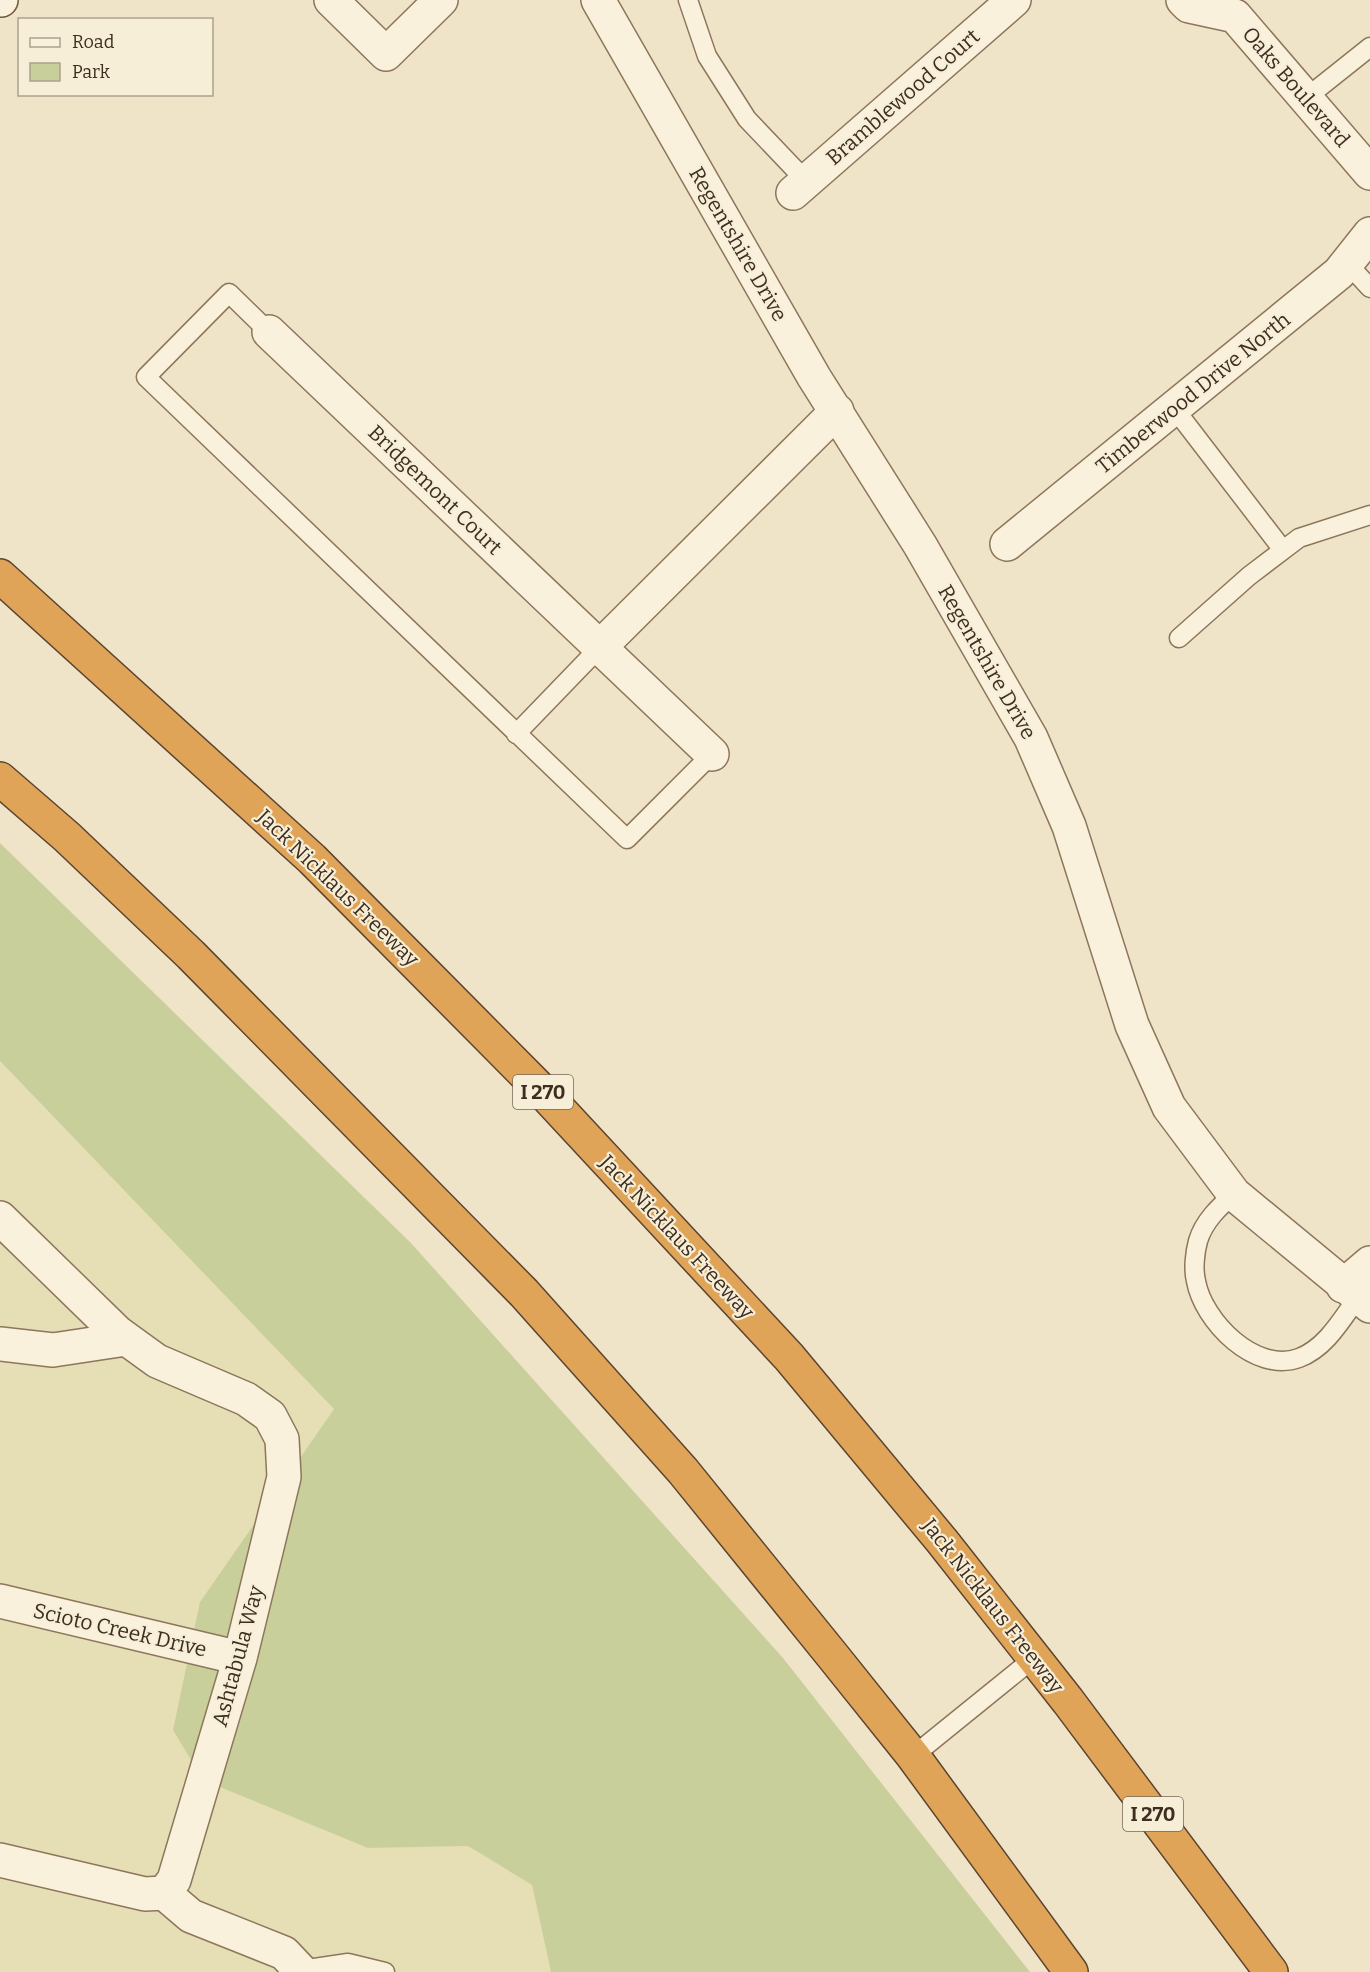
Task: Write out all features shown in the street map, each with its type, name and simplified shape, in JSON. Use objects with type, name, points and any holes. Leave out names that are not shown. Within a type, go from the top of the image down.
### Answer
[{"type":"highway","name":"Jack Nicklaus Freeway","points":[[0,576],[312,859],[541,1090],[789,1357],[942,1541],[1034,1658],[1271,1972]]},
{"type":"highway","points":[[0,779],[67,837],[191,954],[524,1293],[683,1471],[913,1756],[1071,1972]]},
{"type":"street","points":[[331,0],[387,54],[441,0]]},
{"type":"street","name":"Regentshire Drive","points":[[598,0],[814,377],[920,545],[1032,738],[1069,826],[1132,1025],[1169,1107],[1234,1194],[1357,1296]]},
{"type":"street","name":"Bramblewood Court","points":[[800,187],[1014,0]]},
{"type":"street","name":"Oaks Boulevard","points":[[1183,0],[1189,6],[1235,16],[1370,173]]},
{"type":"street","name":"Timberwood Drive North","points":[[1007,544],[1339,273],[1370,234]]},
{"type":"street","name":"Bridgemont Court","points":[[269,332],[712,754]]},
{"type":"street","points":[[600,647],[837,411]]},
{"type":"street","points":[[0,1218],[126,1339]]},
{"type":"street","points":[[1357,1296],[1370,1263]]},
{"type":"street","points":[[0,1344],[53,1350],[126,1339]]},
{"type":"street","name":"Ashtabula Way","points":[[126,1339],[157,1361],[246,1399],[270,1416],[282,1439],[284,1477],[240,1658],[174,1880],[164,1893]]},
{"type":"street","name":"Scioto Creek Drive","points":[[0,1601],[240,1658]]},
{"type":"street","points":[[0,1860],[145,1894],[164,1893],[191,1916],[284,1953],[301,1971]]},
{"type":"lane","points":[[688,0],[707,56],[747,119],[800,187]]},
{"type":"lane","points":[[1306,99],[1370,47]]},
{"type":"lane","points":[[1347,263],[1370,288]]},
{"type":"lane","points":[[269,332],[229,293],[146,377],[627,839],[712,754]]},
{"type":"lane","points":[[1174,408],[1282,550]]},
{"type":"lane","points":[[1179,638],[1249,576],[1299,538],[1370,514]]},
{"type":"lane","points":[[516,734],[600,647]]},
{"type":"lane","points":[[1234,1194],[1204,1226],[1198,1242],[1195,1264],[1196,1282],[1204,1303],[1234,1343],[1276,1362],[1298,1359],[1316,1348],[1332,1334],[1357,1296]]},
{"type":"lane","points":[[913,1756],[1034,1658]]},
{"type":"lane","points":[[301,1971],[348,1963],[385,1972]]},
{"type":"shaded area","points":[[0,1061],[334,1409],[200,1602],[368,1848],[468,1846],[532,1885],[551,1972],[0,1972]]},
{"type":"green space","points":[[0,843],[411,1243],[783,1658],[1030,1972],[551,1972],[532,1885],[468,1846],[368,1848],[203,1780],[173,1730],[200,1602],[334,1409],[0,1061]]}]
